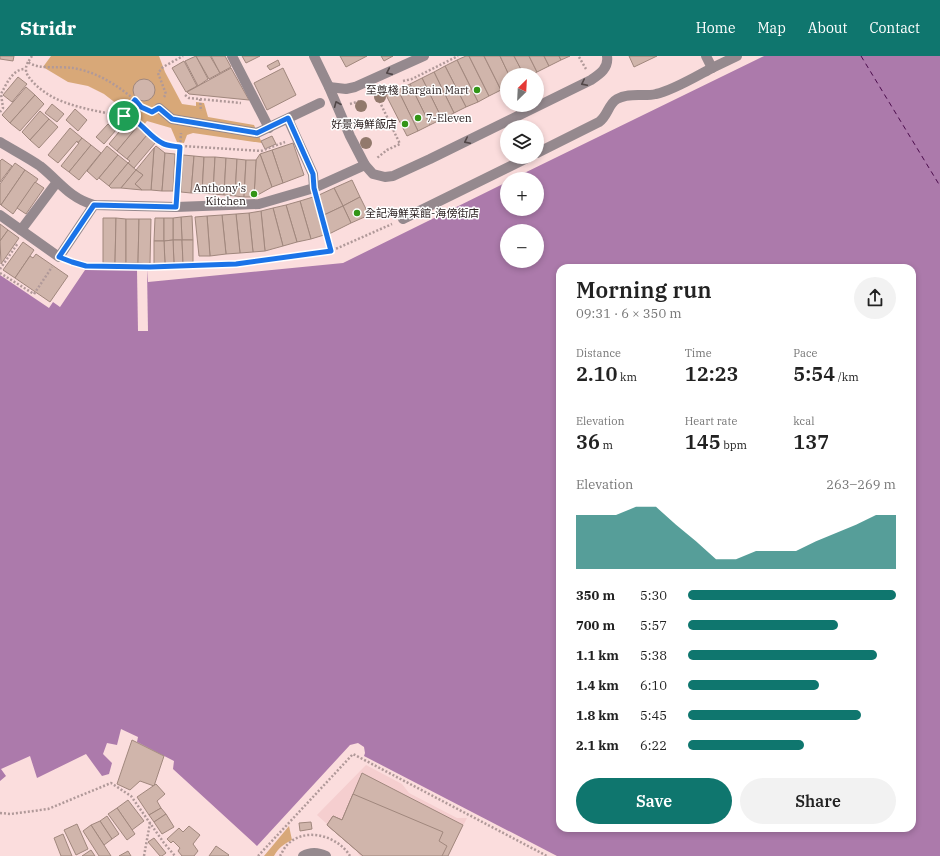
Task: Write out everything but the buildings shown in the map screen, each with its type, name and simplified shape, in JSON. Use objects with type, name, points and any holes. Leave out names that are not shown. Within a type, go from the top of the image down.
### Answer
[{"type":"street","points":[[232,56],[269,128]]},
{"type":"street","points":[[314,56],[350,136],[365,165],[377,176],[385,177],[393,176],[591,80],[603,71],[607,63],[607,56]]},
{"type":"street","points":[[329,87],[346,89],[355,87],[424,56]]},
{"type":"street","points":[[706,56],[712,68]]},
{"type":"street","points":[[544,150],[604,119],[611,103],[618,98],[626,95],[662,93],[737,56]]},
{"type":"street","points":[[159,108],[172,119],[257,133],[320,103]]},
{"type":"street","points":[[288,118],[313,174],[314,188]]},
{"type":"street","points":[[0,142],[38,165],[65,190],[90,204],[176,207],[259,204],[314,188],[365,165]]},
{"type":"street","points":[[403,219],[515,164]]},
{"type":"street","points":[[23,232],[57,182]]},
{"type":"street","points":[[0,215],[59,257],[90,204]]},
{"type":"street","points":[[303,856],[317,853],[326,856]]},
{"type":"path","points":[[32,56],[28,62],[25,72],[43,92],[73,104],[124,116],[134,120],[160,142],[167,145],[261,151],[297,138]]},
{"type":"path","points":[[28,62],[30,64],[43,67],[62,66],[88,71],[102,77],[135,100],[141,107],[152,112],[159,108],[166,94],[158,72],[163,67],[183,56]]},
{"type":"path","points":[[0,112],[3,108],[2,92],[18,70],[26,69]]},
{"type":"path","points":[[365,165],[376,159],[387,150],[400,144],[376,94]]},
{"type":"path","points":[[185,95],[188,98],[258,104]]},
{"type":"path","points":[[200,99],[201,107]]},
{"type":"path","points":[[124,116],[135,100]]},
{"type":"path","points":[[176,207],[182,130]]},
{"type":"path","points":[[314,188],[331,251]]},
{"type":"path","points":[[0,273],[34,294],[59,257],[86,266],[150,267],[236,264],[331,251],[403,219]]},
{"type":"path","points":[[0,269],[23,232]]},
{"type":"path","points":[[258,856],[353,754],[547,856]]},
{"type":"path","points":[[0,813],[11,814],[48,809],[111,783],[131,796],[175,856]]},
{"type":"path","points":[[144,856],[150,823]]},
{"type":"shaded area","points":[[51,56],[159,56],[165,72],[182,104],[196,106],[196,102],[204,103],[208,117],[254,125],[262,143],[193,133],[187,135],[184,143],[177,142],[171,128],[147,121],[144,125],[104,94],[88,86],[68,82],[43,67]]},
{"type":"shaded area","points":[[764,56],[940,56],[940,856],[557,856],[364,756],[364,747],[358,743],[350,745],[257,846],[173,769],[174,761],[137,742],[138,737],[121,729],[117,745],[107,743],[103,754],[112,763],[109,774],[102,776],[86,754],[37,778],[30,756],[1,769],[6,776],[0,781],[0,275],[49,308],[53,302],[60,307],[85,270],[147,270],[148,282],[343,263],[500,185],[500,216],[544,216],[544,172],[526,172]]},
{"type":"shaded area","points":[[366,765],[402,784],[409,793],[457,818],[467,818],[448,856],[360,856],[354,848],[317,815]]},
{"type":"shaded area","points":[[289,826],[292,840],[282,846],[274,856],[264,856]]},
{"type":"pier","points":[[137,270],[147,270],[148,331],[138,331]]},
{"type":"ferry route","points":[[861,56],[940,186]]},
{"type":"place","name":"至尊棧 Bargain Mart","points":[[477,90]]},
{"type":"place","name":"7-Eleven","points":[[418,118]]},
{"type":"place","name":"好景海鮮飯店","points":[[405,124]]},
{"type":"place","name":"Anthony's Kitchen","points":[[254,194]]},
{"type":"place","name":"全記海鮮菜館-海傍街店","points":[[357,213]]},
{"type":"route","points":[[135,100],[141,107],[152,112],[159,108],[172,119],[257,133],[288,118],[314,177],[314,188],[331,251],[236,264],[150,267],[86,266],[59,257],[94,205],[176,207],[180,147],[167,145],[160,142],[134,120],[124,116],[135,100]]}]
